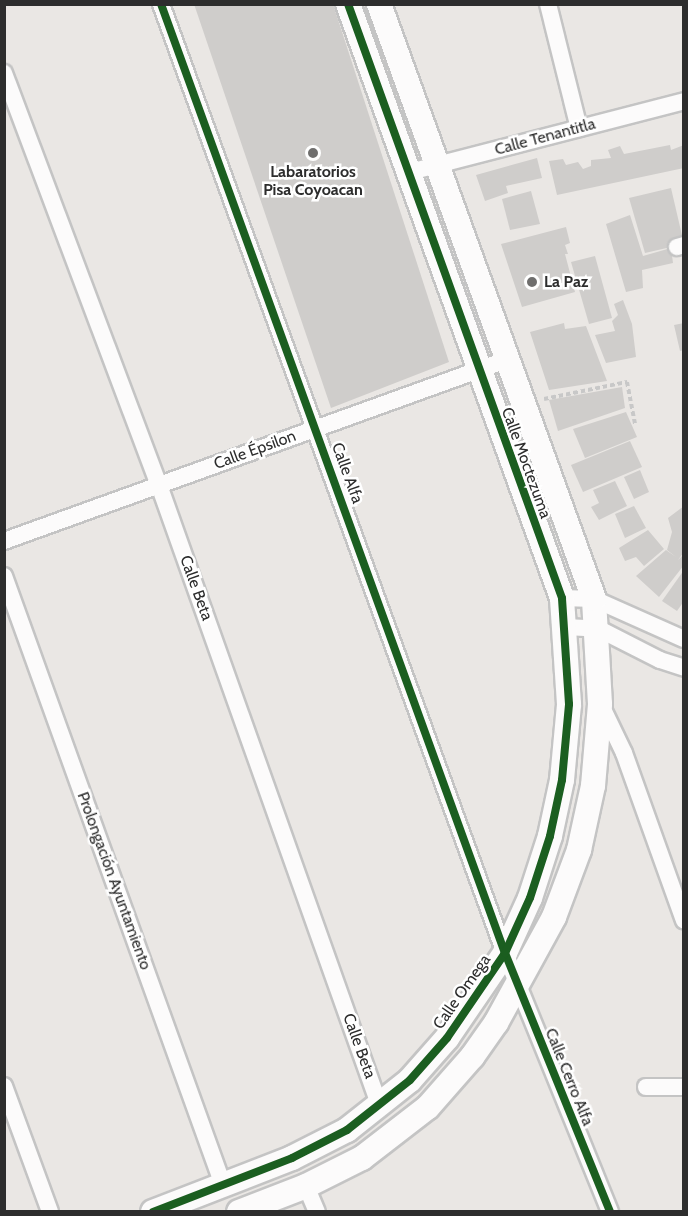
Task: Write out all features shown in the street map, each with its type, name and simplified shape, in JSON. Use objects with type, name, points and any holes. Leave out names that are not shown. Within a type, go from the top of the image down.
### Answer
[{"type":"street","name":"Calle Alfa","points":[[161,4],[317,428],[505,953]]},
{"type":"street","name":"Calle Moctezuma","points":[[348,4],[406,173],[562,598],[566,627]]},
{"type":"street","name":"Calle Moctezuma","points":[[379,4],[594,599],[599,629]]},
{"type":"street","points":[[548,4],[579,128]]},
{"type":"street","name":"Calle Beta","points":[[4,73],[159,485],[380,1107]]},
{"type":"street","name":"Calle Tenantitla","points":[[406,173],[684,102]]},
{"type":"street","name":"Calle Épsilon","points":[[4,541],[506,360]]},
{"type":"street","name":"Prolongación Ayuntamiento","points":[[4,576],[223,1185]]},
{"type":"street","points":[[562,598],[594,599],[684,639]]},
{"type":"street","points":[[566,627],[599,629],[660,660],[684,668]]},
{"type":"street","name":"Calle Omega","points":[[153,1212],[292,1158],[347,1130],[380,1107],[447,1038],[505,953],[544,857],[562,780],[568,704],[566,627]]},
{"type":"street","points":[[239,1212],[306,1186],[362,1158],[428,1107],[472,1057],[518,986],[554,917],[579,850],[593,786],[600,704],[599,629]]},
{"type":"street","points":[[600,704],[624,753],[684,921]]},
{"type":"street","name":"Calle Cerro Alfa","points":[[505,953],[610,1212]]},
{"type":"street","points":[[4,1086],[50,1212]]},
{"type":"street","points":[[646,1087],[684,1087]]},
{"type":"street","points":[[306,1186],[317,1212]]},
{"type":"path","points":[[522,404],[627,382],[635,424]]},
{"type":"building","name":"Labaratorios Pisa Coyoacan","points":[[194,4],[333,4],[449,362],[331,408]]},
{"type":"building","points":[[670,145],[671,150],[684,145],[684,168],[557,195],[549,161],[563,159],[566,165],[578,162],[583,169],[591,166],[591,160],[611,158],[608,150],[620,146],[624,154]]},
{"type":"building","points":[[537,158],[542,178],[506,186],[508,193],[485,201],[476,175]]},
{"type":"building","points":[[671,188],[684,244],[645,253],[629,198]]},
{"type":"building","points":[[531,191],[540,224],[510,230],[502,199]]},
{"type":"building","points":[[630,215],[643,256],[671,248],[673,263],[642,270],[643,288],[626,292],[606,224]]},
{"type":"building","points":[[566,227],[570,243],[565,245],[568,254],[565,254],[575,292],[522,307],[501,244]]},
{"type":"building","points":[[595,256],[612,318],[589,324],[571,262]]},
{"type":"building","points":[[623,300],[632,324],[636,357],[606,363],[595,335],[615,331],[612,321],[618,315],[614,304]]},
{"type":"building","points":[[564,323],[565,329],[586,326],[607,381],[549,390],[530,332]]},
{"type":"building","points":[[684,323],[684,350],[680,351],[674,325]]},
{"type":"building","points":[[622,387],[625,408],[558,431],[549,400]]},
{"type":"building","points":[[626,412],[637,437],[585,458],[573,429]]},
{"type":"building","points":[[630,441],[642,467],[583,492],[571,465]]},
{"type":"building","points":[[640,470],[649,492],[634,499],[624,477]]},
{"type":"building","points":[[615,481],[627,506],[599,520],[591,507],[599,503],[593,490]]},
{"type":"building","points":[[634,506],[646,528],[625,538],[615,514]]},
{"type":"building","points":[[684,506],[684,552],[678,560],[684,554],[684,565],[659,597],[636,576],[666,550],[676,557],[667,550],[672,532],[668,518]]},
{"type":"building","points":[[648,530],[664,549],[644,566],[636,557],[625,561],[619,548]]},
{"type":"building","points":[[684,570],[684,601],[677,611],[662,601]]},
{"type":"cycle path","points":[[161,4],[505,953],[610,1212]]},
{"type":"cycle path","points":[[153,1212],[292,1158],[347,1130],[410,1080],[447,1038],[505,953],[530,898],[550,836],[562,780],[569,704],[562,598],[348,4]]},
{"type":"place","name":"Labaratorios Pisa Coyoacan","points":[[313,153]]},
{"type":"place","name":"La Paz","points":[[532,282]]}]
